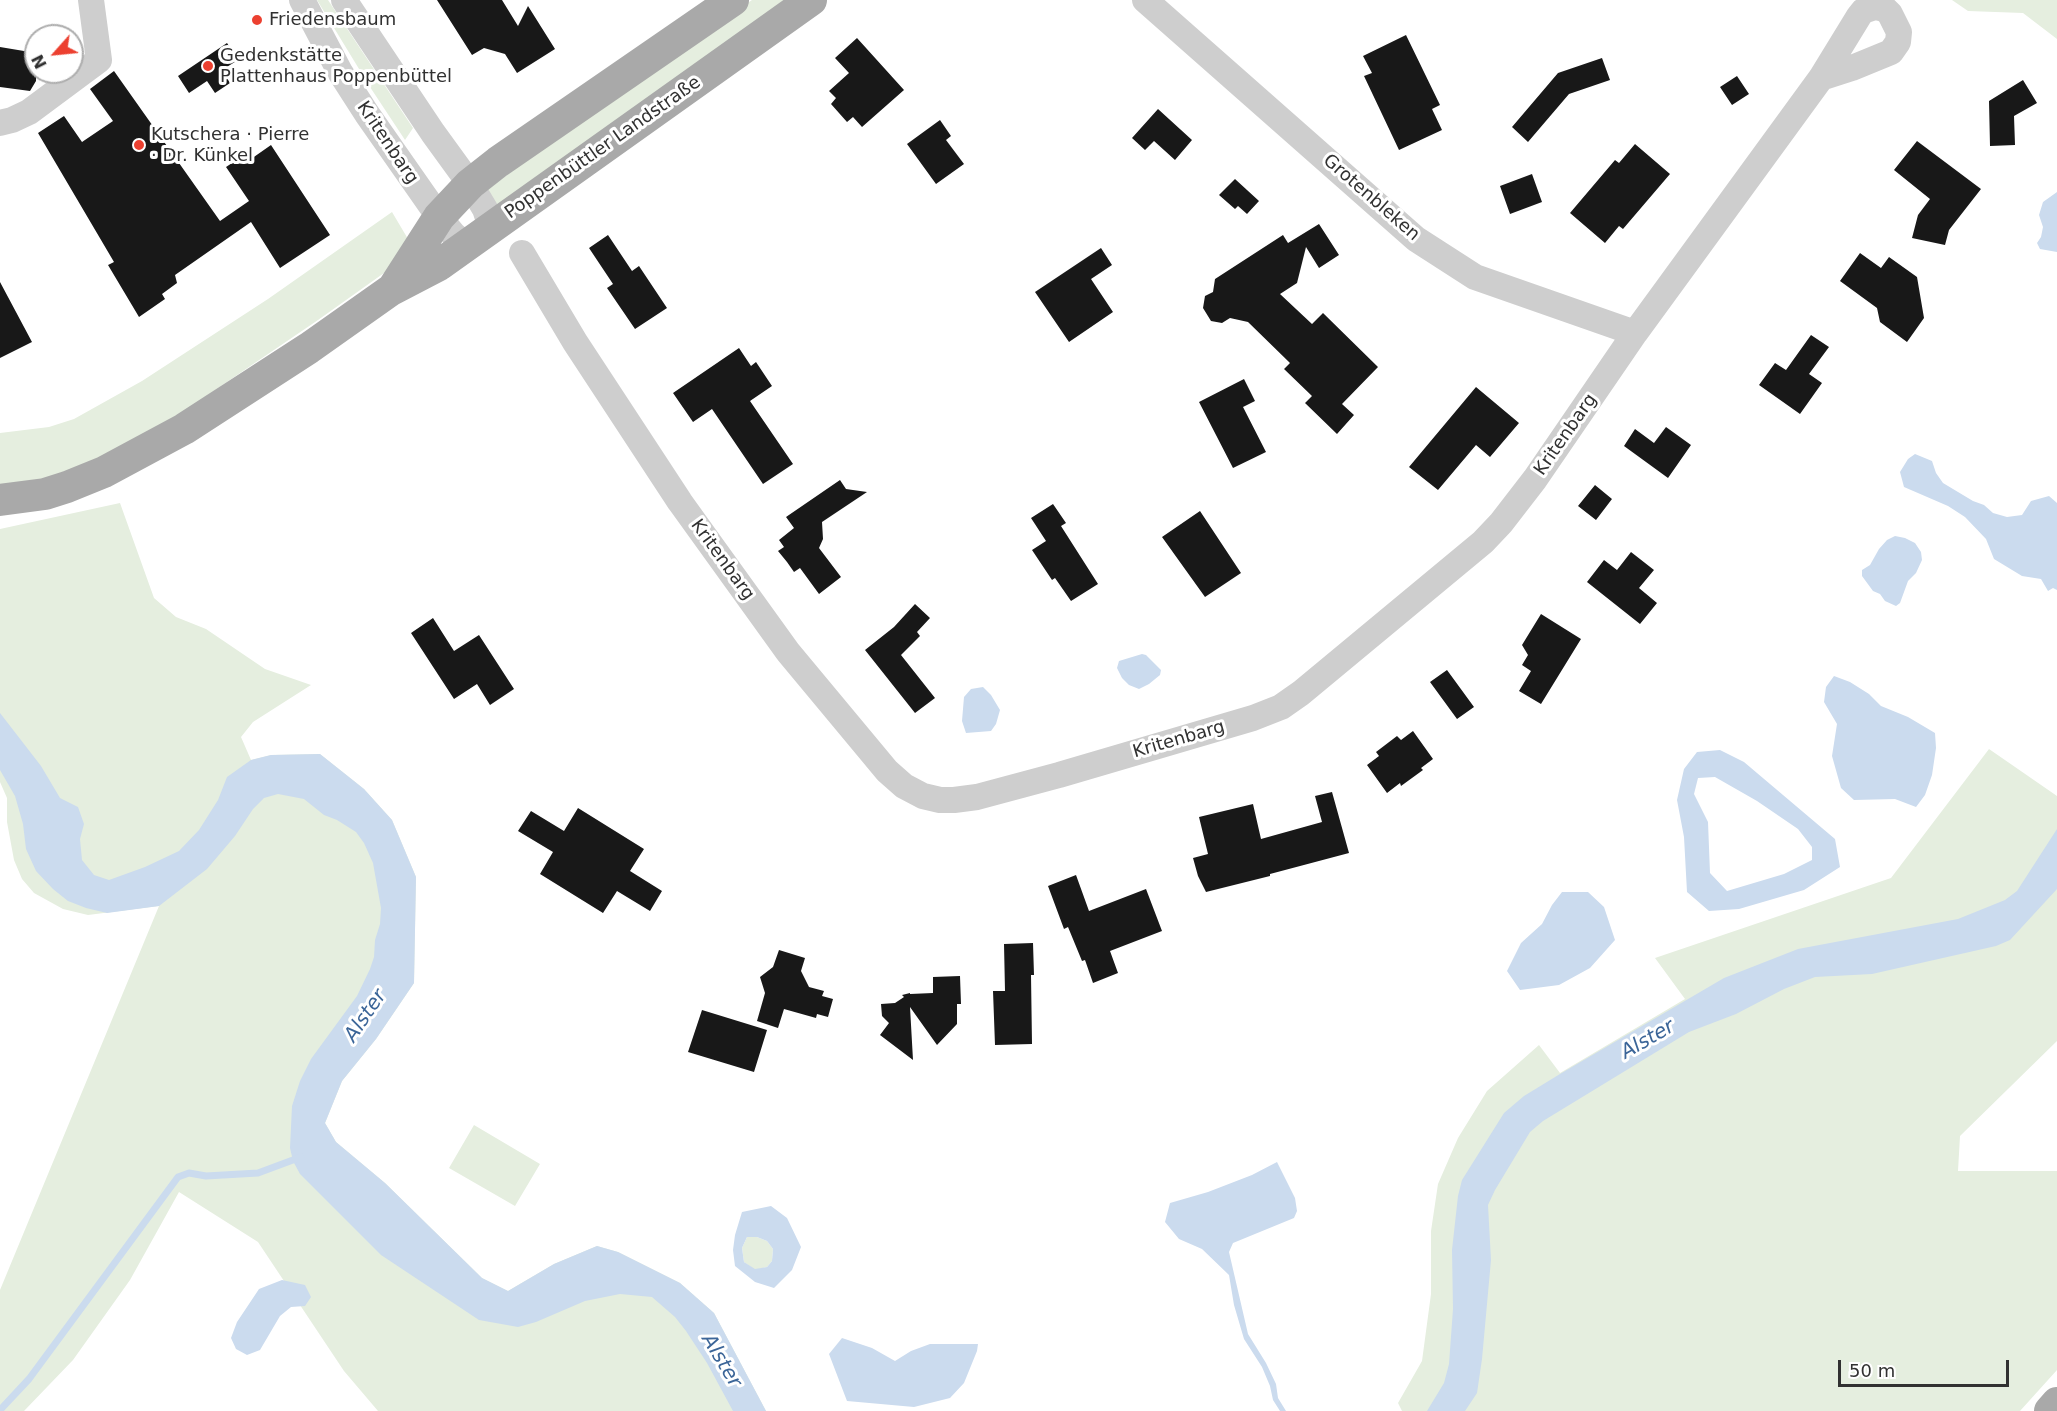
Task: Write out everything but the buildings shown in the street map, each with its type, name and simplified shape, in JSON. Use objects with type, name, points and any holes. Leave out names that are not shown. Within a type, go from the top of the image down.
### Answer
[{"type":"main road","name":"Poppenbüttler Landstraße","points":[[392,290],[439,217],[470,184],[508,155],[733,0]]},
{"type":"main road","name":"Poppenbüttler Landstraße","points":[[0,500],[45,494],[67,487],[104,472],[184,429],[392,290],[427,272],[811,0]]},
{"type":"main road","points":[[2050,1411],[2057,1403]]},
{"type":"street","points":[[0,123],[29,112],[99,60],[91,0]]},
{"type":"street","name":"Kritenbarg","points":[[302,0],[340,72],[439,217],[453,234],[479,236]]},
{"type":"street","points":[[344,0],[485,209],[479,236]]},
{"type":"street","name":"Grotenbleken","points":[[1145,0],[1416,239],[1475,277],[1635,333]]},
{"type":"street","name":"Kritenbarg","points":[[522,253],[575,342],[680,502],[788,652],[887,771],[904,786],[923,796],[940,800],[977,796],[1059,775],[1252,718],[1288,703],[1483,542],[1535,479],[1635,333],[1821,78]]},
{"type":"green space","points":[[317,0],[328,0],[413,128],[405,140],[370,87]]},
{"type":"green space","points":[[752,0],[790,0],[500,205],[492,206],[486,191],[612,94]]},
{"type":"green space","points":[[1952,0],[2057,0],[2057,39],[2023,13],[1968,11]]},
{"type":"green space","points":[[392,212],[408,239],[408,251],[384,273],[318,320],[149,435],[102,459],[36,481],[0,486],[0,433],[49,427],[74,419],[142,381],[268,299]]},
{"type":"green space","points":[[120,503],[154,598],[176,617],[206,629],[265,669],[311,685],[253,722],[241,737],[251,760],[271,755],[320,754],[364,789],[392,820],[416,877],[414,983],[376,1039],[342,1081],[325,1123],[336,1142],[385,1183],[482,1278],[508,1291],[554,1264],[597,1246],[618,1252],[680,1283],[714,1313],[766,1411],[378,1411],[344,1371],[258,1242],[179,1192],[130,1280],[73,1360],[24,1411],[0,1411],[0,1290],[159,906],[88,915],[63,909],[34,893],[22,879],[14,860],[7,822],[7,798],[0,782],[0,529]]},
{"type":"green space","points":[[1989,749],[2057,796],[2057,1041],[1960,1136],[1958,1171],[2057,1171],[2057,1370],[2020,1411],[1402,1411],[1398,1403],[1422,1361],[1431,1294],[1431,1231],[1438,1184],[1458,1138],[1487,1091],[1539,1045],[1560,1073],[1685,999],[1655,958],[1891,878]]},
{"type":"green space","points":[[474,1125],[540,1164],[515,1206],[449,1168]]},
{"type":"green space","points":[[747,1237],[757,1237],[767,1241],[773,1249],[772,1261],[767,1267],[755,1270],[744,1262],[742,1248]]},
{"type":"water","points":[[2057,192],[2057,252],[2040,249],[2037,243],[2043,227],[2039,215],[2043,202]]},
{"type":"water","points":[[1915,454],[1932,461],[1943,483],[1984,505],[1993,513],[2007,517],[2022,515],[2031,501],[2049,496],[2057,503],[2057,590],[2053,588],[2048,591],[2041,579],[2022,576],[1994,559],[1986,539],[1965,517],[1948,506],[1904,487],[1900,472],[1908,459]]},
{"type":"water","points":[[1895,536],[1915,543],[1921,552],[1922,560],[1916,573],[1908,581],[1900,603],[1896,606],[1885,601],[1880,594],[1873,591],[1862,576],[1862,570],[1870,565],[1879,549],[1887,540]]},
{"type":"water","points":[[1142,654],[1146,655],[1161,670],[1160,675],[1139,689],[1129,685],[1117,668],[1119,661]]},
{"type":"water","points":[[1834,676],[1850,682],[1869,694],[1881,706],[1908,717],[1935,733],[1936,748],[1932,775],[1925,795],[1916,807],[1895,799],[1854,800],[1841,788],[1832,756],[1837,724],[1824,702],[1826,687]]},
{"type":"water","points":[[983,687],[1000,710],[996,724],[991,731],[966,733],[962,721],[964,697],[971,689]]},
{"type":"water","name":"Alster","points":[[0,713],[41,766],[60,798],[78,807],[84,824],[80,839],[82,860],[94,875],[109,880],[179,851],[199,830],[218,800],[227,777],[251,760],[271,755],[320,754],[364,789],[392,820],[416,877],[414,983],[376,1039],[342,1081],[325,1123],[336,1142],[385,1183],[482,1278],[508,1291],[554,1264],[597,1246],[618,1252],[680,1283],[714,1313],[766,1411],[733,1411],[707,1363],[686,1331],[675,1317],[652,1297],[620,1294],[585,1301],[536,1322],[518,1327],[479,1320],[381,1255],[300,1174],[293,1161],[290,1148],[292,1106],[300,1081],[311,1059],[357,996],[374,957],[375,940],[380,924],[381,908],[373,863],[356,832],[324,815],[304,799],[278,794],[264,798],[207,869],[159,906],[107,913],[86,908],[68,901],[53,889],[36,871],[26,849],[23,824],[15,796],[0,770]]},
{"type":"water","points":[[1720,750],[1744,762],[1835,839],[1840,867],[1804,890],[1739,909],[1709,911],[1687,892],[1684,837],[1677,800],[1684,769],[1697,752]],"holes":[[[1715,777],[1757,801],[1798,829],[1812,847],[1812,860],[1784,874],[1727,891],[1710,873],[1708,822],[1694,794],[1698,778]]]},
{"type":"water","name":"Alster","points":[[2057,829],[2057,889],[2010,940],[1996,946],[1872,974],[1815,977],[1784,989],[1736,1014],[1689,1032],[1543,1121],[1530,1132],[1488,1205],[1491,1260],[1477,1393],[1465,1411],[1427,1411],[1444,1383],[1449,1364],[1453,1309],[1452,1250],[1462,1180],[1504,1113],[1524,1096],[1724,978],[1798,949],[1958,919],[2005,900],[2017,891]]},
{"type":"water","points":[[1562,892],[1588,892],[1604,907],[1615,940],[1590,968],[1559,985],[1520,990],[1507,971],[1521,943],[1542,924]]},
{"type":"water","points":[[1277,1162],[1295,1198],[1297,1211],[1294,1218],[1233,1243],[1229,1252],[1248,1334],[1266,1363],[1276,1384],[1278,1398],[1286,1411],[1280,1411],[1273,1400],[1262,1367],[1244,1339],[1234,1305],[1229,1275],[1202,1249],[1179,1239],[1165,1222],[1170,1203],[1208,1192],[1252,1175]]},
{"type":"water","points":[[771,1206],[787,1218],[801,1247],[792,1270],[774,1288],[755,1282],[735,1266],[733,1250],[742,1212]],"holes":[[[747,1237],[757,1237],[767,1241],[773,1249],[772,1261],[767,1267],[755,1269],[744,1262],[742,1248]]]},
{"type":"water","points":[[282,1280],[305,1285],[311,1297],[305,1306],[291,1307],[280,1316],[260,1350],[247,1355],[236,1349],[231,1338],[237,1322],[259,1289]]},
{"type":"water","points":[[842,1338],[872,1348],[895,1361],[911,1351],[930,1344],[978,1344],[964,1383],[950,1398],[914,1407],[847,1401],[829,1354]]},
{"type":"waterway","points":[[0,1410],[29,1379],[178,1177],[189,1173],[206,1176],[258,1173],[301,1157]]},
{"type":"place","name":"Friedensbaum","points":[[257,20]]},
{"type":"place","name":"Gedenkstätte Plattenhaus Poppenbüttel","points":[[208,66]]},
{"type":"place","name":"Kutschera · Pierre · Dr. Künkel","points":[[139,145]]}]
